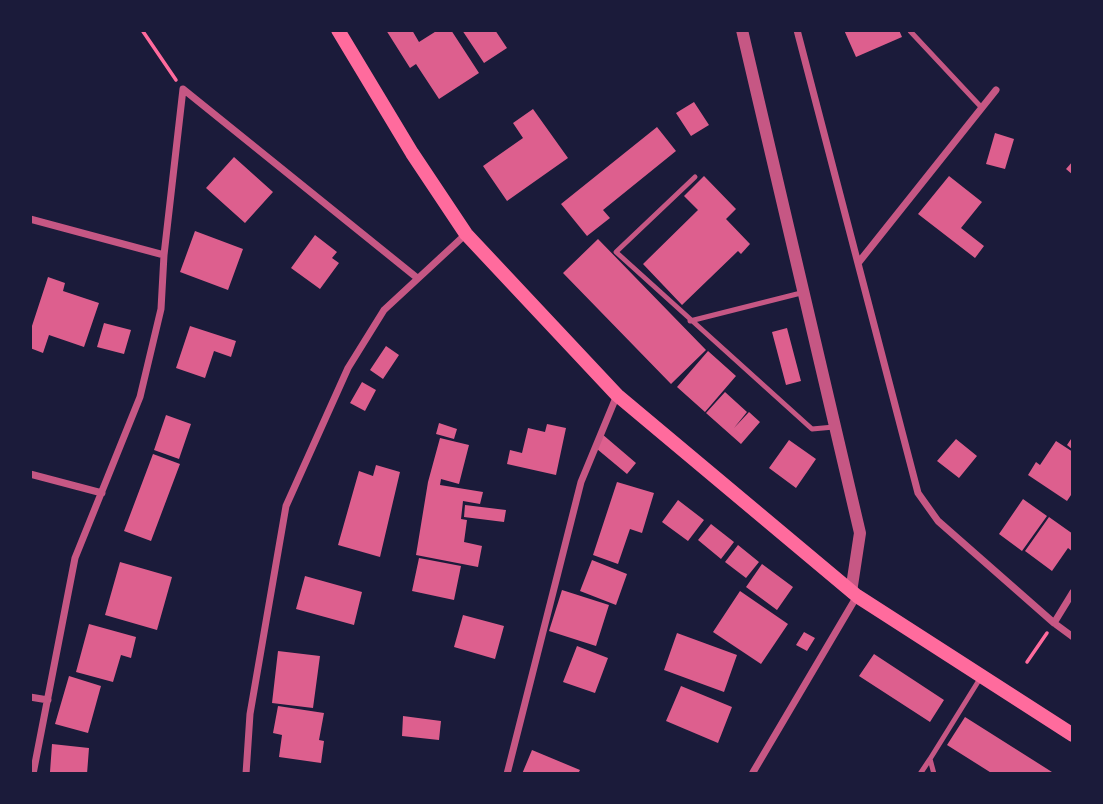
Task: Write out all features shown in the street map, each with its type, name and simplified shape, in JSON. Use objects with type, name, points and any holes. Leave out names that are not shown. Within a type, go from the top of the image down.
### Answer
[{"type":"main road","points":[[338,30],[412,153],[467,234],[617,395],[854,594],[1073,735]]},
{"type":"street","points":[[742,30],[801,293],[860,533],[854,594],[752,774]]},
{"type":"street","points":[[797,30],[918,493],[938,521],[1073,637]]},
{"type":"street","points":[[33,774],[75,558],[140,397],[160,309],[183,89]]},
{"type":"street","points":[[183,89],[416,277]]},
{"type":"street","points":[[859,262],[996,90]]},
{"type":"street","points":[[30,219],[164,255]]},
{"type":"street","points":[[246,774],[250,714],[286,506],[348,368],[384,310],[416,277],[467,234]]},
{"type":"street","points":[[508,774],[581,482],[617,395]]},
{"type":"street","points":[[30,474],[102,493]]},
{"type":"street","points":[[1055,623],[1073,592]]},
{"type":"street","points":[[30,697],[48,700]]},
{"type":"lane","points":[[910,31],[982,108]]},
{"type":"lane","points":[[695,177],[616,252],[812,429],[834,427]]},
{"type":"lane","points":[[690,321],[801,293]]},
{"type":"lane","points":[[920,774],[981,677]]},
{"type":"lane","points":[[930,759],[934,774]]},
{"type":"path","points":[[142,30],[183,89]]},
{"type":"path","points":[[1027,662],[1046,634]]},
{"type":"building","points":[[386,30],[412,30],[419,42],[438,30],[451,30],[479,73],[439,99],[416,64],[410,68]]},
{"type":"building","points":[[462,30],[495,30],[507,48],[484,63]]},
{"type":"building","points":[[844,30],[899,30],[902,37],[856,57]]},
{"type":"building","points":[[694,102],[709,125],[691,136],[676,113]]},
{"type":"building","points":[[533,109],[568,158],[507,201],[483,166],[523,138],[513,123]]},
{"type":"building","points":[[657,127],[676,151],[603,210],[610,218],[587,236],[561,204]]},
{"type":"building","points":[[995,133],[1014,139],[1005,169],[986,164]]},
{"type":"building","points":[[234,157],[273,192],[245,223],[206,188]]},
{"type":"building","points":[[1073,161],[1073,175],[1066,169]]},
{"type":"building","points":[[704,176],[736,209],[726,219],[750,244],[741,254],[738,251],[682,305],[643,264],[698,210],[684,196]]},
{"type":"building","points":[[949,176],[982,202],[961,228],[984,246],[975,258],[918,214]]},
{"type":"building","points":[[195,231],[243,249],[228,290],[180,272]]},
{"type":"building","points":[[315,235],[337,252],[332,258],[339,263],[320,289],[291,268]]},
{"type":"building","points":[[598,239],[706,350],[671,384],[563,273]]},
{"type":"building","points":[[48,277],[65,283],[63,291],[99,303],[84,347],[49,335],[43,353],[30,348],[30,332]]},
{"type":"building","points":[[104,323],[131,330],[124,354],[97,347]]},
{"type":"building","points":[[190,326],[236,341],[231,357],[214,351],[205,378],[176,368]]},
{"type":"building","points":[[787,328],[801,381],[786,385],[772,332]]},
{"type":"building","points":[[386,346],[399,355],[383,379],[370,370]]},
{"type":"building","points":[[708,351],[736,376],[705,412],[677,387]]},
{"type":"building","points":[[362,382],[376,390],[365,411],[350,403]]},
{"type":"building","points":[[725,392],[747,412],[734,428],[749,412],[760,422],[741,444],[706,413]]},
{"type":"building","points":[[166,415],[191,424],[179,459],[154,450]]},
{"type":"building","points":[[439,423],[457,429],[454,439],[436,434]]},
{"type":"building","points":[[547,424],[566,428],[556,475],[507,464],[510,450],[522,453],[528,428],[545,432]]},
{"type":"building","points":[[602,434],[636,463],[627,474],[597,449]]},
{"type":"building","points":[[1073,436],[1073,450],[1067,445]]},
{"type":"building","points":[[440,438],[469,445],[459,484],[441,479],[440,485],[483,492],[480,504],[463,501],[461,519],[467,520],[464,542],[482,546],[478,567],[416,555],[428,482]]},
{"type":"building","points":[[956,439],[977,456],[959,478],[937,461]]},
{"type":"building","points":[[789,440],[816,459],[796,488],[769,468]]},
{"type":"building","points":[[1056,441],[1073,452],[1073,492],[1067,501],[1028,475],[1036,462],[1040,465]]},
{"type":"building","points":[[153,454],[180,464],[151,541],[124,531]]},
{"type":"building","points":[[376,465],[400,472],[380,557],[338,545],[359,471],[373,476]]},
{"type":"building","points":[[617,482],[654,493],[642,533],[630,529],[618,564],[593,555]]},
{"type":"building","points":[[1023,499],[1047,516],[1022,551],[999,534]]},
{"type":"building","points":[[678,500],[704,520],[688,541],[662,522]]},
{"type":"building","points":[[465,505],[506,510],[504,522],[464,517]]},
{"type":"building","points":[[1049,517],[1073,534],[1073,552],[1068,548],[1052,571],[1025,551]]},
{"type":"building","points":[[711,524],[734,542],[721,559],[698,540]]},
{"type":"building","points":[[738,545],[759,562],[746,578],[725,562]]},
{"type":"building","points":[[419,558],[461,566],[454,600],[412,591]]},
{"type":"building","points":[[592,560],[627,574],[616,605],[580,591]]},
{"type":"building","points":[[120,562],[172,577],[157,630],[105,615]]},
{"type":"building","points":[[762,564],[793,587],[777,610],[746,587]]},
{"type":"building","points":[[305,576],[362,592],[354,625],[296,609]]},
{"type":"building","points":[[562,590],[609,605],[596,646],[549,631]]},
{"type":"building","points":[[740,591],[788,624],[761,664],[713,632]]},
{"type":"building","points":[[463,615],[504,626],[495,659],[454,647]]},
{"type":"building","points":[[89,624],[136,637],[131,658],[121,655],[113,682],[76,672]]},
{"type":"building","points":[[804,632],[815,638],[807,651],[796,645]]},
{"type":"building","points":[[677,633],[737,655],[724,692],[664,670]]},
{"type":"building","points":[[577,646],[608,658],[595,693],[563,682]]},
{"type":"building","points":[[278,651],[320,656],[313,708],[272,703]]},
{"type":"building","points":[[874,654],[944,700],[930,722],[859,676]]},
{"type":"building","points":[[69,676],[101,686],[88,733],[55,724]]},
{"type":"building","points":[[681,686],[732,707],[718,743],[666,721]]},
{"type":"building","points":[[278,706],[324,713],[319,740],[324,741],[321,763],[279,757],[282,735],[273,733]]},
{"type":"building","points":[[403,716],[441,721],[439,740],[402,736]]},
{"type":"building","points":[[965,717],[1053,774],[993,774],[947,745]]},
{"type":"building","points":[[52,744],[89,748],[87,774],[50,772]]},
{"type":"building","points":[[532,750],[580,770],[578,774],[522,774]]}]
